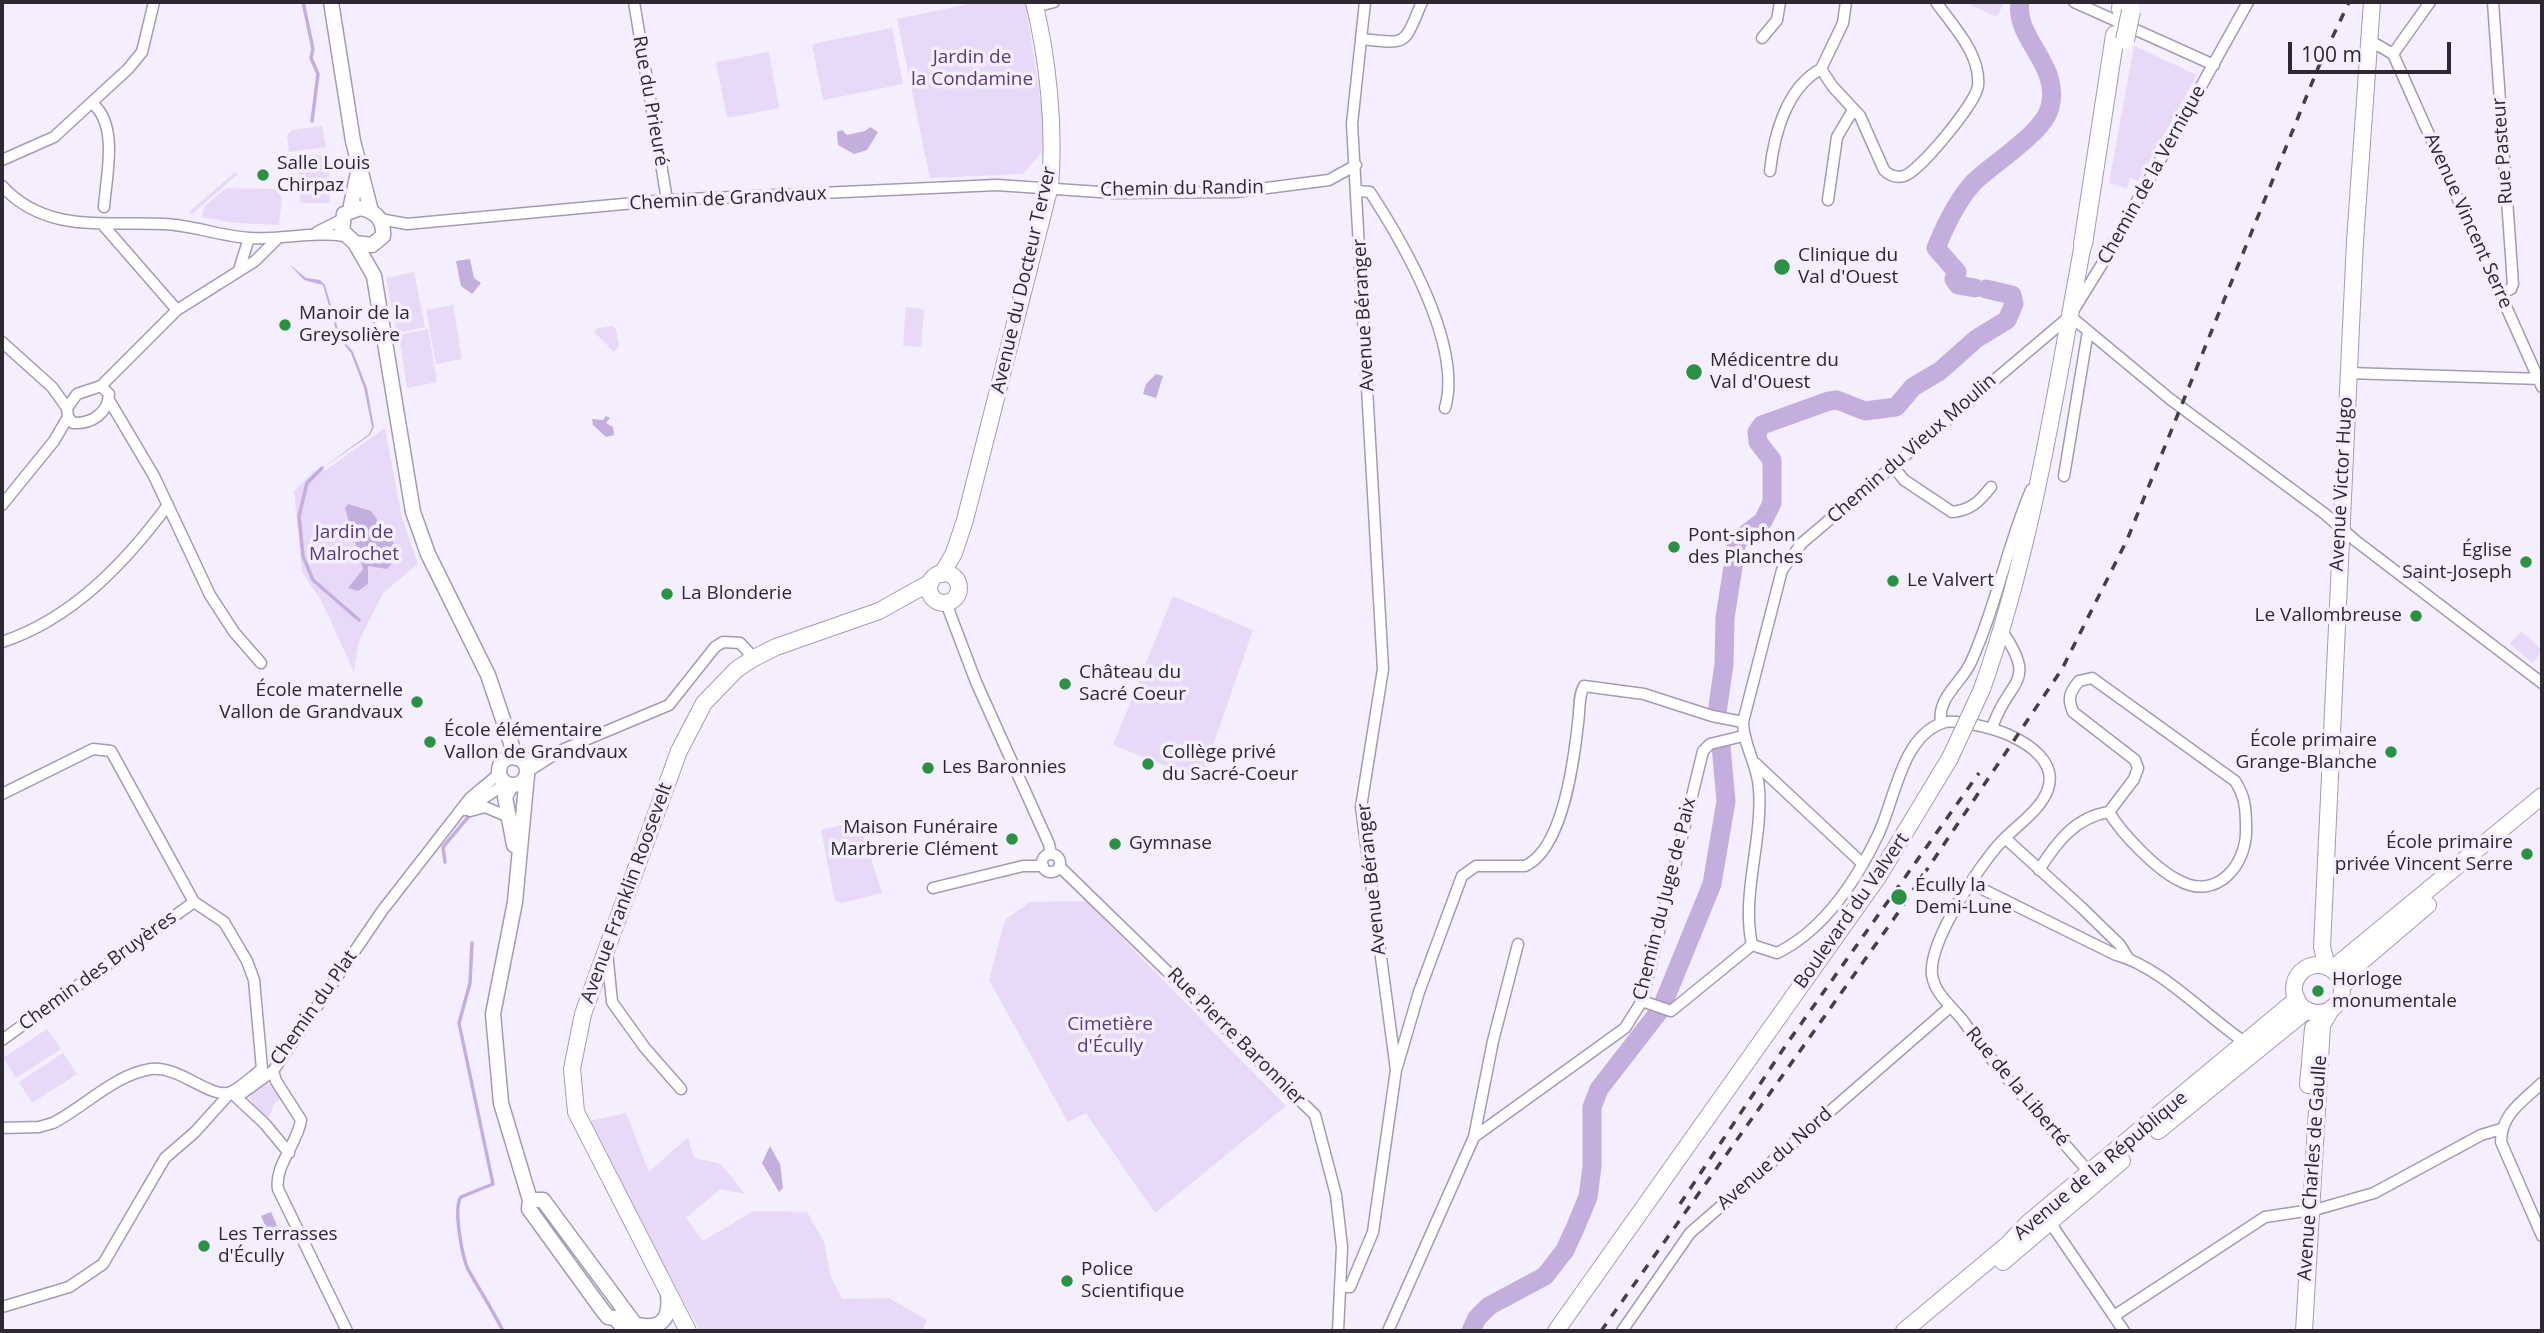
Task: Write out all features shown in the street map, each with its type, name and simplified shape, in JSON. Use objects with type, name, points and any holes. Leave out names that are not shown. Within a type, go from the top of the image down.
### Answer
[{"type":"highway","points":[[2083,244],[2127,6]]},
{"type":"main road","points":[[331,2],[359,167],[376,215],[379,239],[374,276],[414,512],[428,554],[488,675],[504,727],[520,765],[522,782],[506,780]]},
{"type":"main road","name":"Avenue Victor Hugo","points":[[2324,967],[2333,520],[2364,2]]},
{"type":"main road","name":"Avenue Victor Hugo","points":[[2333,520],[2348,373],[2372,2]]},
{"type":"main road","name":"Avenue du Docteur Terver","points":[[940,601],[930,591],[943,578],[954,553],[1050,186],[1053,151],[1035,4]]},
{"type":"main road","points":[[359,167],[346,215],[350,239],[374,276]]},
{"type":"main road","points":[[346,215],[360,208],[376,215]]},
{"type":"main road","points":[[350,239],[366,246],[379,239]]},
{"type":"main road","name":"Boulevard du Valvert","points":[[1556,1331],[1878,877],[1950,758],[1982,689],[2002,631],[2042,463],[2083,244]]},
{"type":"main road","points":[[940,601],[958,594],[943,578]]},
{"type":"main road","name":"Avenue Franklin Roosevelt","points":[[688,1331],[576,1112],[572,1069],[580,1025],[689,730],[704,703],[737,669],[754,658],[776,647],[855,621],[903,600],[943,578]]},
{"type":"main road","name":"Avenue Franklin Roosevelt","points":[[903,600],[940,601]]},
{"type":"main road","points":[[517,861],[505,797],[506,780],[501,765],[520,765]]},
{"type":"main road","points":[[520,765],[515,902],[493,1014],[501,1103],[520,1166],[535,1199],[530,1212],[608,1317],[617,1311],[633,1329],[652,1328],[662,1323],[670,1309],[668,1295]]},
{"type":"main road","points":[[2542,796],[2324,967],[2296,979],[2306,1007],[2332,1008],[2354,968],[2542,809]]},
{"type":"main road","points":[[2324,967],[2342,988]]},
{"type":"main road","name":"Avenue de la République","points":[[1920,1331],[2050,1222],[2091,1174],[2246,1043],[2306,1007]]},
{"type":"main road","name":"Avenue de la République","points":[[2091,1174],[2306,1007]]},
{"type":"main road","name":"Avenue Charles de Gaulle","points":[[2304,1331],[2307,1211],[2306,1007]]},
{"type":"main road","name":"Avenue Charles de Gaulle","points":[[2297,1331],[2322,1025],[2332,1008]]},
{"type":"main road","name":"Avenue de la République","points":[[1904,1331],[2007,1245],[2050,1222]]},
{"type":"main road","name":"Avenue Franklin Roosevelt","points":[[668,1295],[680,1331]]},
{"type":"street","points":[[2,160],[54,137],[93,104],[142,52],[149,33],[154,2]]},
{"type":"street","name":"Rue du Prieuré","points":[[634,2],[667,200]]},
{"type":"street","points":[[1035,4],[1054,2]]},
{"type":"street","points":[[1356,165],[1352,124],[1365,2]]},
{"type":"street","points":[[1361,39],[1399,43],[1406,38],[1422,2]]},
{"type":"street","points":[[1762,38],[1777,20],[1780,2]]},
{"type":"street","points":[[1770,172],[1772,152],[1791,99],[1807,76],[1821,68],[1843,23],[1846,2]]},
{"type":"street","points":[[1821,68],[1865,124],[1884,170],[1898,177],[1905,176],[1921,164],[1972,102],[1978,87],[1974,60],[1936,2]]},
{"type":"street","name":"Chemin de la Vernique","points":[[2070,316],[2214,65],[2074,2]]},
{"type":"street","points":[[2214,65],[2248,2]]},
{"type":"street","points":[[2364,2],[2365,33],[2371,48],[2393,54],[2430,2]]},
{"type":"street","name":"Rue Pasteur","points":[[2493,2],[2513,284],[2511,289],[2501,293]]},
{"type":"street","points":[[2371,24],[2378,42],[2401,43]]},
{"type":"street","name":"Avenue Vincent Serre","points":[[2393,54],[2541,382]]},
{"type":"street","points":[[93,104],[101,111],[107,135],[104,207]]},
{"type":"street","points":[[1828,200],[1837,137],[1853,110]]},
{"type":"street","name":"Chemin du Randin","points":[[1050,186],[1114,193],[1236,192],[1329,180],[1356,165]]},
{"type":"street","name":"Avenue Béranger","points":[[1342,1287],[1350,1287],[1373,1232],[1396,1070],[1362,807],[1383,669],[1356,165]]},
{"type":"street","name":"Chemin de Grandvaux","points":[[376,215],[403,223],[667,200],[997,185],[1050,186]]},
{"type":"street","points":[[2,186],[10,195],[49,217],[65,222],[103,225],[169,224],[249,238],[317,232],[350,239]]},
{"type":"street","points":[[1358,191],[1370,192],[1409,253],[1426,290],[1440,336],[1450,391],[1445,408]]},
{"type":"street","points":[[317,232],[346,215]]},
{"type":"street","name":"Chemin de Grandvaux","points":[[379,239],[403,223]]},
{"type":"street","points":[[103,225],[177,310]]},
{"type":"street","points":[[98,416],[106,393],[130,358],[177,310],[255,261],[278,237]]},
{"type":"street","points":[[239,270],[249,238]]},
{"type":"street","name":"Chemin de la Vernique","points":[[2078,268],[2085,276],[2097,273]]},
{"type":"street","points":[[2070,316],[2170,399],[2333,520],[2542,683]]},
{"type":"street","name":"Chemin du Vieux Moulin","points":[[1752,945],[1748,927],[1759,808],[1755,762],[1739,737],[1739,722],[1782,570],[1802,543],[2070,316]]},
{"type":"street","points":[[2064,476],[2088,331]]},
{"type":"street","points":[[2,342],[52,387],[70,416],[82,423],[98,416],[113,422],[128,434]]},
{"type":"street","points":[[2348,373],[2541,382]]},
{"type":"street","points":[[52,387],[77,394],[106,393]]},
{"type":"street","points":[[106,393],[167,505],[210,595],[234,632],[261,663]]},
{"type":"street","points":[[2,505],[54,441],[70,416],[77,394]]},
{"type":"street","points":[[1941,723],[1944,698],[1959,681],[1974,653],[2042,463]]},
{"type":"street","points":[[1893,466],[1904,480],[1952,512],[1966,510],[1978,503],[1991,487]]},
{"type":"street","points":[[2,642],[48,621],[96,587],[126,557],[167,505]]},
{"type":"street","points":[[940,601],[1049,844],[1051,855]]},
{"type":"street","points":[[1992,728],[2021,672],[2020,659],[2002,631]]},
{"type":"street","points":[[520,765],[669,705],[715,647],[723,642],[740,643],[754,658]]},
{"type":"street","points":[[2039,870],[2053,847],[2073,827],[2091,815],[2109,813],[2134,779],[2138,768],[2134,760],[2073,712],[2069,702],[2070,693],[2079,681],[2092,678],[2235,781],[2243,792],[2247,839],[2241,859],[2231,876],[2214,885],[2195,886],[2177,880],[2134,843],[2109,813]]},
{"type":"street","points":[[1396,1070],[1419,992],[1462,876],[1476,866],[1525,866],[1531,863],[1551,836],[1566,796],[1584,686],[1644,694],[1739,722]]},
{"type":"street","points":[[1648,1002],[1671,1011],[1752,945],[1777,953],[1797,944],[1829,914],[1863,864],[1916,744],[1927,730],[1953,721],[1992,728],[2035,749],[2044,761],[2048,776],[2048,788],[2040,802],[2005,838],[1970,883],[2116,955],[2128,958],[2174,987],[2246,1043]]},
{"type":"street","name":"Chemin du Juge de Paix","points":[[1474,1137],[1625,1028],[1648,1002],[1703,751],[1710,744],[1739,737]]},
{"type":"street","name":"Chemin du Plat","points":[[2,794],[93,749],[108,749],[194,902],[224,922],[247,961],[254,980],[267,1070]]},
{"type":"street","points":[[1755,762],[1863,864]]},
{"type":"street","name":"Chemin du Plat","points":[[267,1070],[382,911],[475,792],[506,780]]},
{"type":"street","name":"Chemin du Plat","points":[[452,822],[481,807],[497,810],[509,817]]},
{"type":"street","points":[[2005,838],[2120,945],[2128,958]]},
{"type":"street","points":[[933,888],[1023,866],[1043,866],[1049,872],[1060,867],[1059,859],[1051,855],[1044,858],[1043,866]]},
{"type":"street","name":"Rue Pierre Baronnier","points":[[1060,867],[1315,1115],[1336,1195],[1342,1247],[1338,1331]]},
{"type":"street","name":"Rue de la Liberté","points":[[1970,883],[1958,901],[1931,967],[1936,987],[2091,1174]]},
{"type":"street","name":"Chemin des Bruyères","points":[[2,1040],[194,902]]},
{"type":"street","points":[[1388,1331],[1474,1137],[1493,1041],[1518,944]]},
{"type":"street","points":[[607,948],[612,1002],[645,1048],[681,1089]]},
{"type":"street","name":"Avenue du Nord","points":[[1622,1331],[1690,1233],[1950,1007]]},
{"type":"street","points":[[2,1128],[39,1127],[53,1123],[125,1078],[150,1069],[174,1070],[211,1091],[234,1095],[265,1124],[289,1153]]},
{"type":"street","points":[[2,1307],[69,1287],[103,1264],[165,1158],[234,1095],[267,1070],[301,1120],[296,1142],[276,1180],[278,1189],[347,1331]]},
{"type":"street","points":[[2542,1083],[2510,1113],[2501,1129],[2501,1142],[2542,1236]]},
{"type":"street","points":[[2114,1316],[2265,1217],[2307,1211],[2374,1192],[2481,1135],[2501,1129]]},
{"type":"street","points":[[2050,1222],[2124,1331]]},
{"type":"green space","name":"Jardin de la Condamine","points":[[978,2],[1025,2],[1043,115],[1045,149],[1023,174],[930,178],[897,19]]},
{"type":"green space","points":[[1964,2],[2004,2],[1997,17]]},
{"type":"green space","points":[[892,28],[903,84],[823,100],[812,44]]},
{"type":"green space","points":[[2134,46],[2197,75],[2138,181],[2130,178],[2127,188],[2109,183]]},
{"type":"green space","points":[[769,52],[779,108],[727,118],[716,62]]},
{"type":"green space","points":[[322,126],[326,147],[289,152],[287,135],[293,130]]},
{"type":"green space","points":[[299,155],[329,155],[330,203],[300,203]]},
{"type":"green space","points":[[235,172],[238,174],[192,214],[189,212]]},
{"type":"green space","points":[[226,188],[275,189],[282,198],[279,225],[235,223],[202,217],[204,207]]},
{"type":"green space","points":[[414,272],[425,327],[397,333],[386,278]]},
{"type":"green space","points":[[453,305],[462,359],[436,364],[426,310]]},
{"type":"green space","points":[[906,307],[924,309],[921,347],[903,346]]},
{"type":"green space","points":[[612,326],[616,329],[619,346],[614,352],[594,332],[597,328]]},
{"type":"green space","points":[[428,329],[437,382],[407,388],[399,335]]},
{"type":"green space","name":"Jardin de Malrochet","points":[[385,428],[402,518],[418,564],[383,593],[359,641],[354,672],[322,602],[302,572],[294,491],[314,471],[326,470]]},
{"type":"green space","points":[[1173,596],[1253,630],[1201,780],[1113,745]]},
{"type":"green space","points":[[2521,631],[2542,650],[2533,663],[2510,644]]},
{"type":"green space","points":[[859,821],[882,893],[841,903],[835,901],[821,830]]},
{"type":"green space","name":"Cimetière d'Écully","points":[[1086,901],[1286,1106],[1155,1213],[1086,1113],[1068,1122],[989,980],[1005,920],[1030,902]]},
{"type":"green space","points":[[47,1029],[61,1049],[16,1078],[3,1058]]},
{"type":"green space","points":[[63,1053],[77,1074],[32,1103],[19,1082]]},
{"type":"green space","points":[[263,1084],[273,1085],[282,1098],[274,1104],[267,1122],[255,1110],[249,1094]]},
{"type":"green space","points":[[626,1113],[649,1172],[688,1137],[694,1158],[721,1164],[745,1194],[720,1189],[686,1218],[703,1241],[754,1211],[807,1212],[824,1242],[831,1277],[842,1299],[889,1298],[927,1320],[922,1331],[700,1331],[585,1122]]},
{"type":"shaded area","points":[[870,127],[878,132],[867,150],[854,154],[838,145],[837,132],[842,130],[847,135],[865,131]]},
{"type":"shaded area","points":[[470,259],[474,278],[481,283],[472,294],[461,286],[456,261]]},
{"type":"shaded area","points":[[289,264],[306,278],[320,280],[325,285],[340,336],[353,352],[367,388],[374,427],[370,435],[320,470],[369,434],[372,427],[364,388],[351,353],[338,337],[323,285],[304,280]]},
{"type":"shaded area","points":[[1156,374],[1163,376],[1156,398],[1143,394],[1146,384]]},
{"type":"shaded area","points":[[606,416],[610,418],[606,423],[613,427],[614,435],[606,437],[593,425],[592,419],[603,420]]},
{"type":"shaded area","points":[[348,504],[371,511],[384,529],[390,529],[394,545],[391,565],[387,569],[368,566],[368,584],[358,591],[348,588],[363,569],[345,508]]},
{"type":"shaded area","points":[[770,1146],[780,1164],[783,1188],[779,1192],[762,1163]]},
{"type":"shaded area","points":[[271,1212],[279,1230],[269,1234],[261,1216]]},
{"type":"waterway","points":[[303,2],[313,49],[311,58],[318,74],[312,121]]},
{"type":"waterway","points":[[1975,288],[1958,285],[1954,279],[1957,272],[1936,248],[1943,231],[1974,182],[2028,137],[2046,117],[2050,107],[2052,92],[2049,78],[2024,28],[2020,2]]},
{"type":"waterway","points":[[1717,713],[1724,664],[1725,618],[1737,541],[1763,521],[1772,503],[1772,460],[1758,442],[1757,432],[1762,425],[1829,401],[1837,400],[1865,411],[1896,407],[1913,387],[1940,371],[1976,339],[2007,320],[2014,304],[2012,295],[1986,289]]},
{"type":"waterway","points":[[322,468],[307,483],[299,516],[303,556],[313,580],[359,620]]},
{"type":"waterway","points":[[1471,1331],[1477,1318],[1489,1306],[1545,1276],[1565,1250],[1576,1226],[1588,1197],[1592,1167],[1592,1107],[1599,1089],[1661,1009],[1712,884],[1726,801],[1721,746]]},
{"type":"waterway","points":[[445,862],[443,847],[470,815]]},
{"type":"waterway","points":[[472,943],[470,983],[459,1023],[493,1184],[461,1197],[458,1222],[467,1266],[503,1331]]},
{"type":"railway","points":[[1601,1331],[1893,920],[2062,669],[2127,540],[2318,68],[2349,2]]},
{"type":"railway","points":[[1680,1204],[1786,1045],[1979,773]]},
{"type":"place","name":"Salle Louis Chirpaz","points":[[263,175]]},
{"type":"place","name":"Clinique du Val d'Ouest","points":[[1782,267]]},
{"type":"place","name":"Manoir de la Greysolière","points":[[285,325]]},
{"type":"place","name":"Médicentre du Val d'Ouest","points":[[1694,372]]},
{"type":"place","name":"Pont-siphon des Planches","points":[[1674,547]]},
{"type":"place","name":"Église Saint-Joseph","points":[[2526,562]]},
{"type":"place","name":"Le Valvert","points":[[1893,581]]},
{"type":"place","name":"La Blonderie","points":[[667,594]]},
{"type":"place","name":"Le Vallombreuse","points":[[2416,616]]},
{"type":"place","name":"Château du Sacré Coeur","points":[[1065,684]]},
{"type":"place","name":"École maternelle Vallon de Grandvaux","points":[[417,702]]},
{"type":"place","name":"École élémentaire Vallon de Grandvaux","points":[[430,742]]},
{"type":"place","name":"École primaire Grange-Blanche","points":[[2391,752]]},
{"type":"place","name":"Collège privé du Sacré-Coeur","points":[[1148,764]]},
{"type":"place","name":"Les Baronnies","points":[[928,768]]},
{"type":"place","name":"Maison Funéraire Marbrerie Clément","points":[[1012,839]]},
{"type":"place","name":"Gymnase","points":[[1115,844]]},
{"type":"place","name":"École primaire privée Vincent Serre","points":[[2527,854]]},
{"type":"place","name":"Écully la Demi-Lune","points":[[1899,897]]},
{"type":"place","name":"Horloge monumentale","points":[[2318,991]]},
{"type":"place","name":"Les Terrasses d'Écully","points":[[204,1246]]},
{"type":"place","name":"Police Scientifique","points":[[1067,1281]]}]
